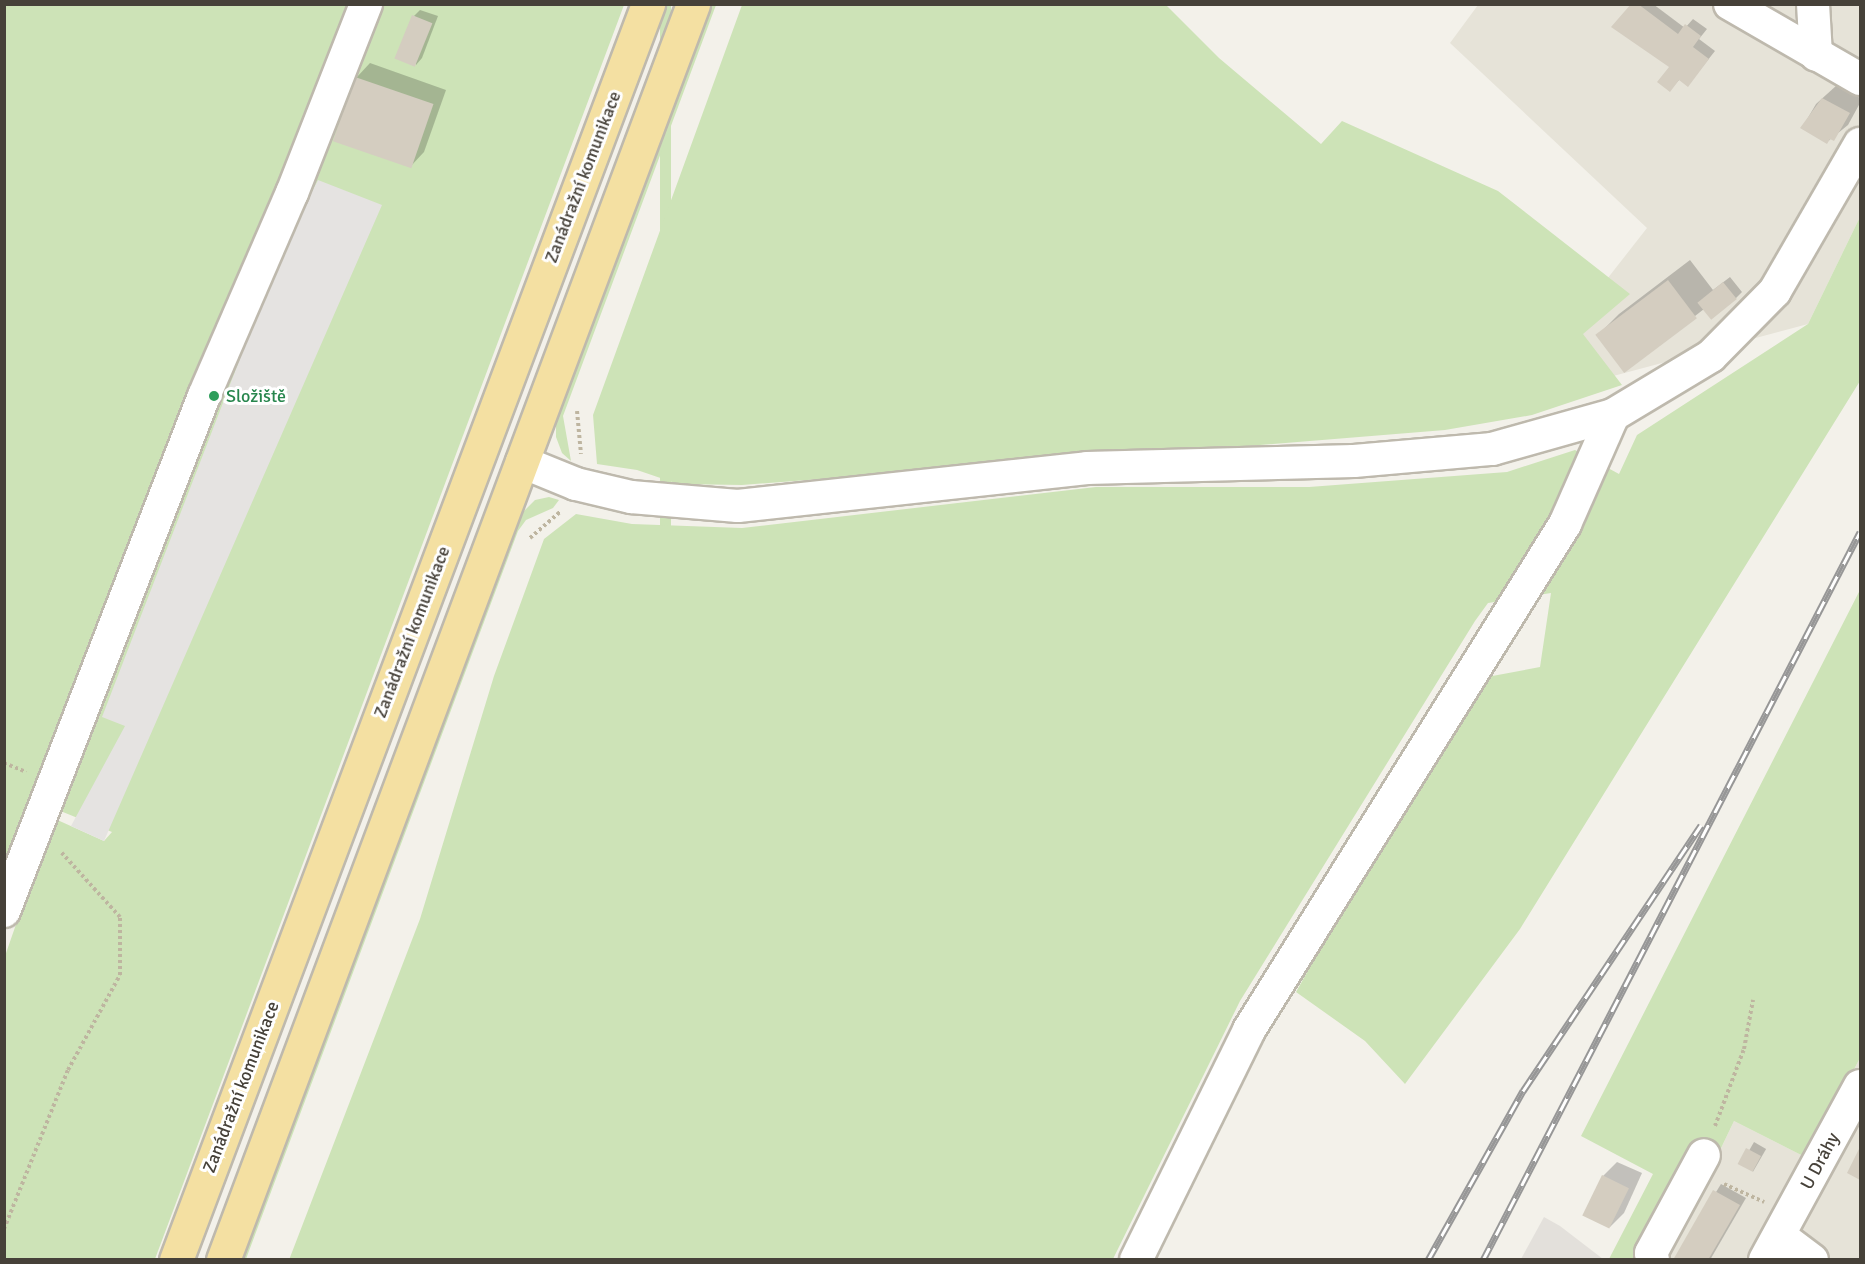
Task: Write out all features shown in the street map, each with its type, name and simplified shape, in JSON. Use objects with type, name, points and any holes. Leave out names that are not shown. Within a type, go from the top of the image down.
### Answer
[{"type":"main road","name":"Zanádražní komunikace","points":[[176,1260],[648,4]]},
{"type":"main road","points":[[223,1260],[693,4]]},
{"type":"street","points":[[4,911],[204,396],[292,193],[366,4]]},
{"type":"street","points":[[1730,4],[1860,79]]},
{"type":"street","points":[[1813,4],[1816,55]]},
{"type":"street","points":[[522,462],[576,484],[631,497],[738,506],[1087,468],[1354,461],[1492,449],[1613,415],[1711,356],[1775,291],[1860,144]]},
{"type":"street","points":[[1136,1260],[1249,1030],[1565,524],[1613,415]]},
{"type":"street","name":"U Dráhy","points":[[1773,1248],[1860,1086]]},
{"type":"street","points":[[1653,1260],[1651,1253],[1704,1155]]},
{"type":"street","points":[[1773,1248],[1812,1260]]},
{"type":"path","points":[[4,1229],[68,1070],[120,975],[120,917],[37,826]]},
{"type":"path","points":[[1704,1155],[1744,1049],[1753,1000]]},
{"type":"path","points":[[1737,1190],[1760,1200]]},
{"type":"shaded area","points":[[1478,5],[1860,5],[1860,217],[1808,324],[1602,379],[1564,334],[1647,228],[1450,43]]},
{"type":"shaded area","points":[[318,180],[382,205],[104,841],[71,826],[125,726],[102,717],[283,247]]},
{"type":"shaded area","points":[[1860,1058],[1860,1259],[1668,1260],[1734,1121],[1807,1158]]},
{"type":"shaded area","points":[[1544,1217],[1560,1226],[1603,1259],[1521,1259]]},
{"type":"green space","name":"Složiště","points":[[4,5],[624,5],[155,1259],[5,1259],[5,956],[53,818],[104,841],[112,832],[31,799],[5,868]]},
{"type":"green space","points":[[660,5],[671,5],[671,1260],[660,1260]]},
{"type":"green space","points":[[710,5],[716,5],[563,416],[571,461],[562,453],[556,437],[556,422]]},
{"type":"green space","points":[[742,5],[1166,5],[1219,58],[1321,144],[1342,121],[1498,191],[1630,294],[1583,334],[1622,385],[1532,415],[1445,430],[1212,449],[742,485],[678,484],[637,470],[597,464],[593,415]]},
{"type":"green space","points":[[1860,217],[1860,381],[1520,929],[1405,1084],[1365,1041],[1296,992],[1381,840],[1487,677],[1540,667],[1551,593],[1488,603],[1475,621],[1240,1001],[1113,1259],[289,1260],[420,919],[494,676],[544,539],[576,514],[632,524],[742,528],[1096,487],[1309,487],[1507,472],[1575,450],[1619,474],[1637,435],[1808,324]]},
{"type":"green space","points":[[549,497],[559,500],[553,508],[526,520],[518,531],[246,1259],[240,1260],[515,530],[523,512],[535,500]]},
{"type":"green space","points":[[1860,590],[1860,1058],[1807,1158],[1734,1121],[1668,1259],[1609,1259],[1653,1174],[1581,1136]]},
{"type":"building","points":[[1631,4],[1638,4],[1678,34],[1685,24],[1701,36],[1693,47],[1709,59],[1688,87],[1679,80],[1670,92],[1657,82],[1669,67],[1611,27]]},
{"type":"building","points":[[412,15],[432,23],[415,67],[394,59]]},
{"type":"building","points":[[355,77],[433,104],[411,168],[333,141]]},
{"type":"building","points":[[1822,98],[1850,113],[1834,141],[1830,139],[1827,144],[1800,128]]},
{"type":"building","points":[[1668,280],[1697,318],[1624,373],[1595,335]]},
{"type":"building","points":[[1723,282],[1737,299],[1711,320],[1697,303]]},
{"type":"building","points":[[1860,1147],[1860,1180],[1847,1173]]},
{"type":"building","points":[[1746,1148],[1761,1156],[1753,1172],[1738,1164]]},
{"type":"building","points":[[1602,1175],[1629,1188],[1609,1229],[1582,1215]]},
{"type":"building","points":[[1713,1190],[1740,1205],[1708,1260],[1673,1260]]},
{"type":"railway","points":[[1483,1260],[1860,532]]},
{"type":"railway","points":[[1428,1260],[1523,1091],[1701,825]]},
{"type":"place","name":"Složiště","points":[[214,396]]}]
